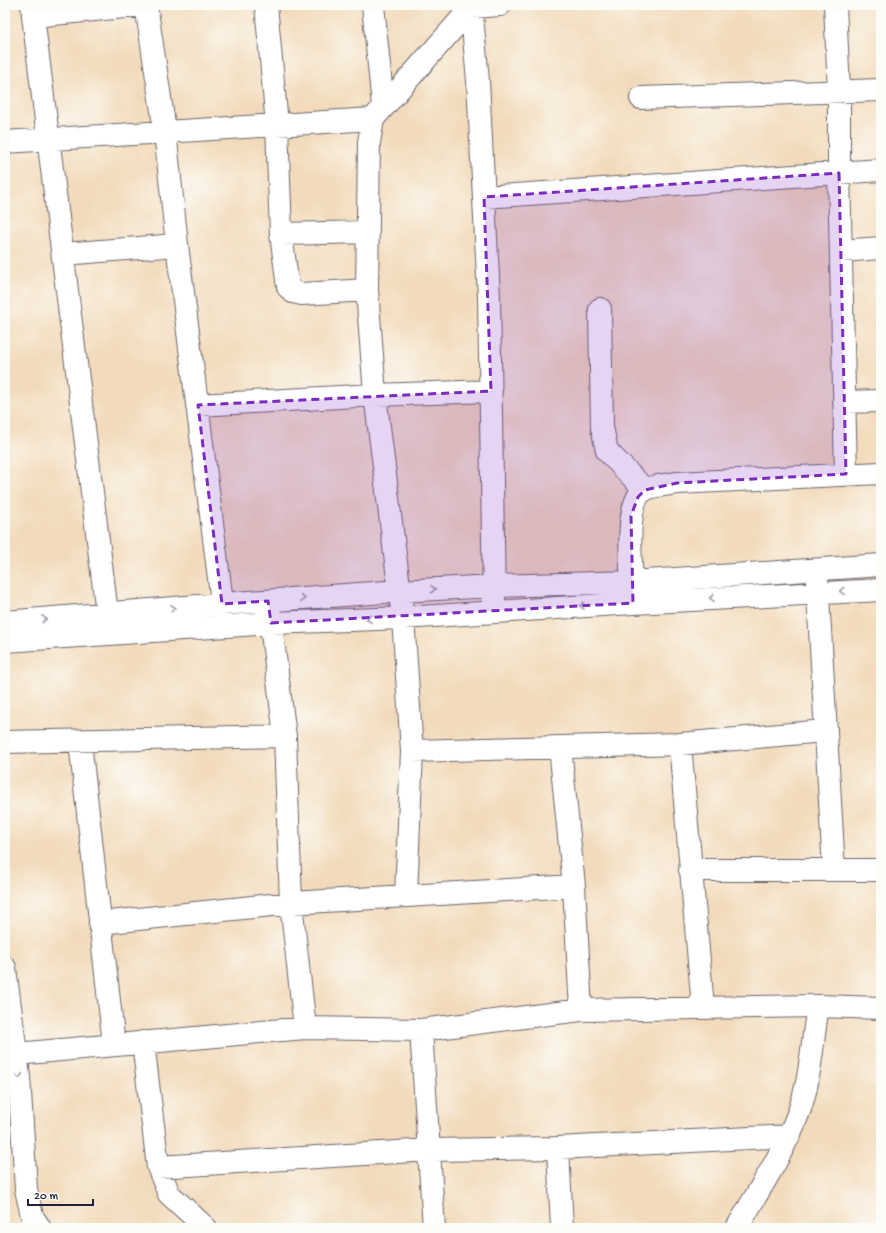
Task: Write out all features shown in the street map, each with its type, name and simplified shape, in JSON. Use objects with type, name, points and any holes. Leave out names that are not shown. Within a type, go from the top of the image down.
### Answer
[{"type":"street","points":[[109,624],[32,11],[146,5],[165,131],[177,245],[225,627]]},
{"type":"street","points":[[266,5],[277,125],[281,234],[288,287],[293,292],[302,294],[367,290]]},
{"type":"street","points":[[373,5],[378,113],[369,142],[367,290],[375,395],[403,618],[412,751],[406,896]]},
{"type":"street","points":[[5,142],[49,138],[277,125],[378,113],[472,6],[500,5]]},
{"type":"street","points":[[835,5],[839,91],[838,173],[846,474]]},
{"type":"street","points":[[472,6],[490,297],[495,611]]},
{"type":"street","points":[[641,98],[881,90]]},
{"type":"street","points":[[484,197],[881,170]]},
{"type":"street","points":[[281,234],[368,232]]},
{"type":"street","points":[[63,254],[177,245]]},
{"type":"street","points":[[840,251],[881,248]]},
{"type":"street","points":[[600,309],[602,427],[604,442],[607,451],[645,490]]},
{"type":"street","points":[[198,405],[375,395],[491,391]]},
{"type":"street","points":[[844,402],[881,401]]},
{"type":"street","points":[[632,592],[631,516],[638,497],[645,490],[677,483],[881,473]]},
{"type":"street","points":[[5,622],[225,627],[271,623],[403,618],[495,611],[816,569],[881,565]]},
{"type":"street","points":[[816,569],[824,731],[834,870]]},
{"type":"street","points":[[5,641],[222,604],[399,591],[494,586],[632,592],[818,592],[881,590]]},
{"type":"street","points":[[268,601],[285,736],[291,903],[305,1028]]},
{"type":"street","points":[[412,751],[680,744],[824,731]]},
{"type":"street","points":[[5,742],[80,742],[285,736]]},
{"type":"street","points":[[80,742],[114,1045]]},
{"type":"street","points":[[680,744],[703,1007]]},
{"type":"street","points":[[560,747],[574,886],[581,1010]]},
{"type":"street","points":[[690,870],[881,870]]},
{"type":"street","points":[[100,923],[291,903],[574,886]]},
{"type":"street","points":[[5,968],[11,1054],[30,1224]]},
{"type":"street","points":[[737,1228],[789,1136],[798,1113],[805,1085],[818,1006]]},
{"type":"street","points":[[11,1054],[305,1028],[421,1030],[581,1010],[818,1006],[881,1008]]},
{"type":"street","points":[[421,1030],[434,1228]]},
{"type":"street","points":[[143,1042],[158,1167],[169,1194],[206,1228]]},
{"type":"street","points":[[158,1167],[429,1150],[558,1148],[789,1136]]},
{"type":"street","points":[[558,1148],[562,1228]]},
{"type":"highlighted area","points":[[839,173],[846,474],[677,483],[645,490],[638,497],[631,516],[633,603],[271,623],[268,601],[222,604],[198,405],[491,391],[484,197]]}]
